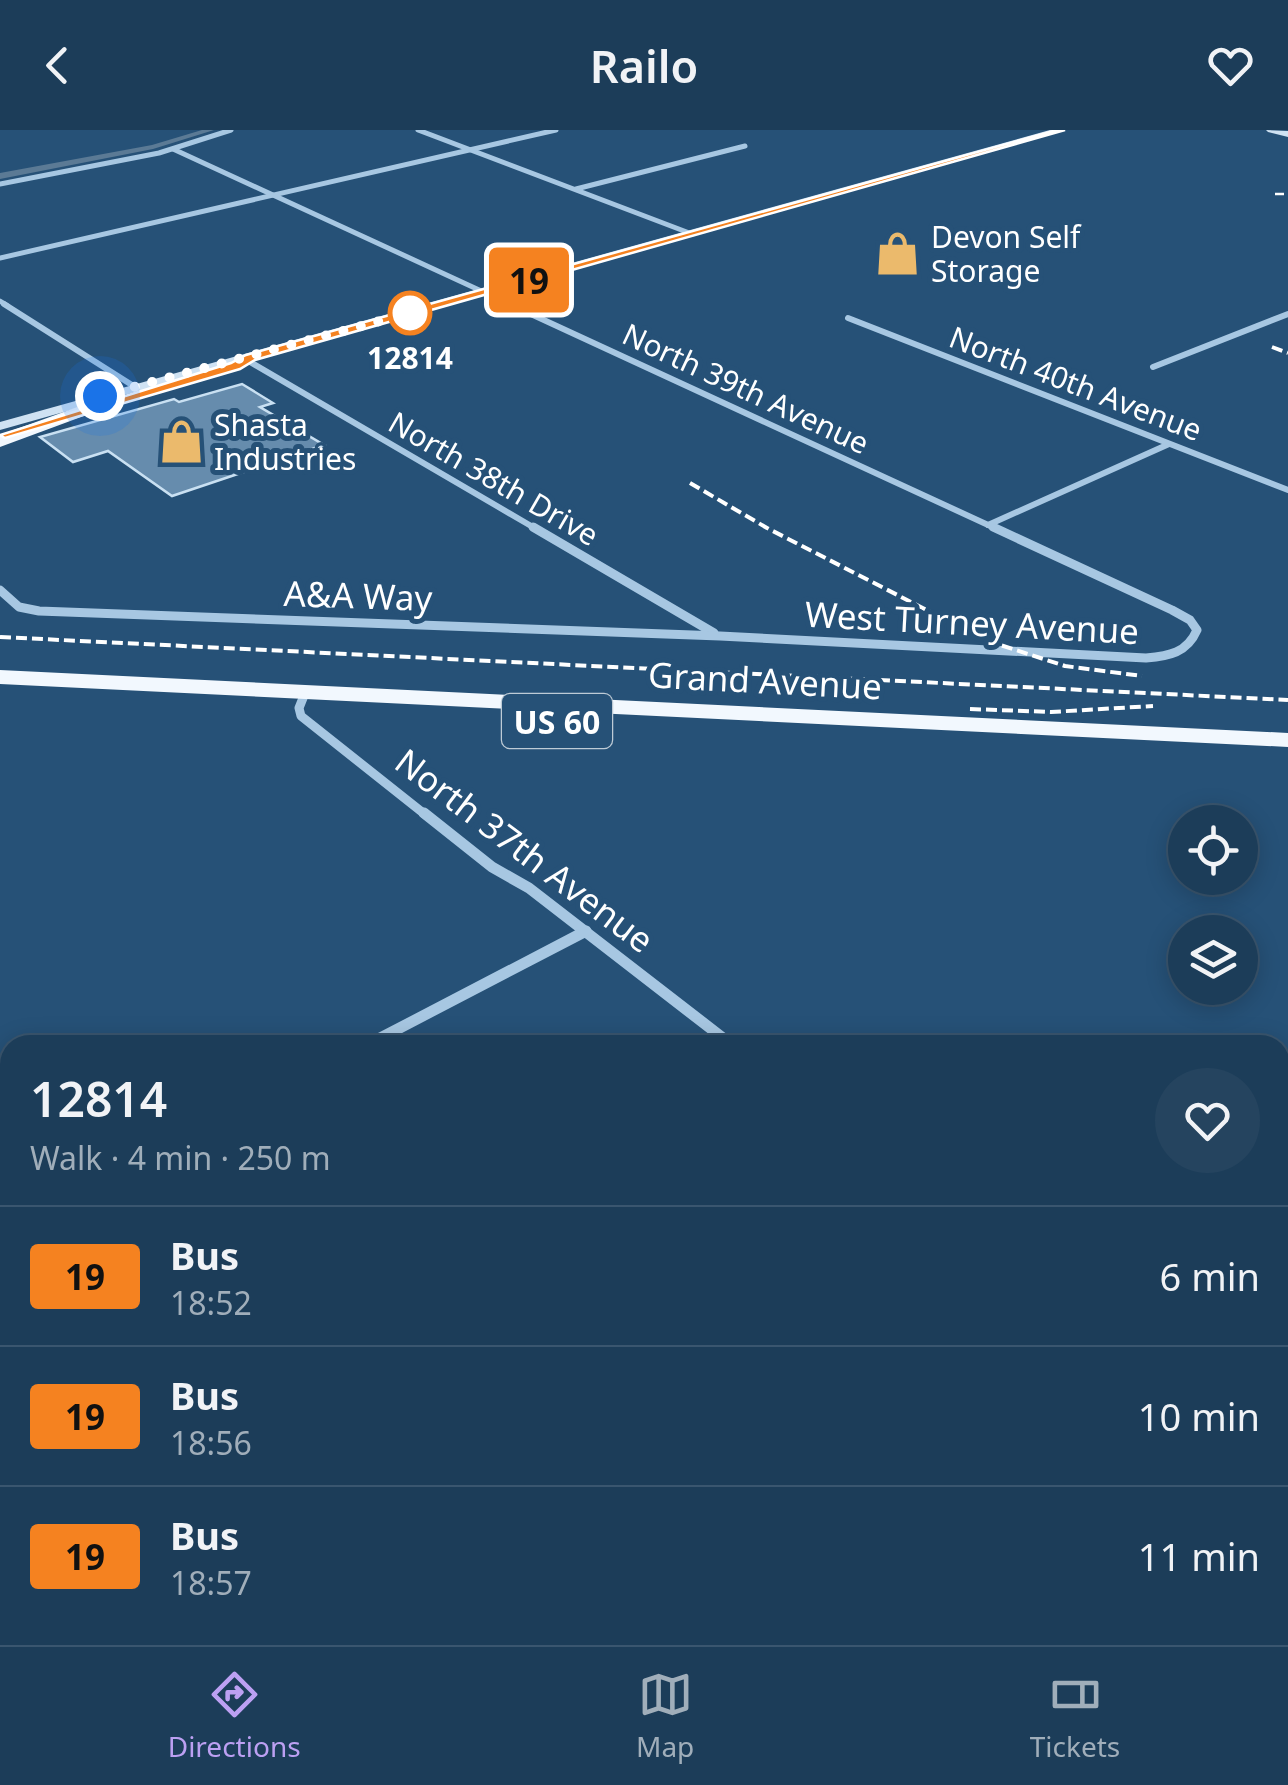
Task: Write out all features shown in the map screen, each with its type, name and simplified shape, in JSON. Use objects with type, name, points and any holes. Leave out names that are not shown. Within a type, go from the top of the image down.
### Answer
[{"type":"highway","points":[[0,438],[94,406]]},
{"type":"highway","name":"Grand Avenue","points":[[0,678],[302,701]]},
{"type":"highway","name":"Grand Avenue","points":[[0,694],[302,701],[887,729],[1288,756]]},
{"type":"highway","name":"Grand Avenue","points":[[887,729],[1288,740]]},
{"type":"main road","points":[[5,424],[235,366],[244,359],[1060,130]]},
{"type":"main road","points":[[1271,130],[1288,134]]},
{"type":"main road","points":[[94,406],[139,390]]},
{"type":"street","points":[[0,184],[173,149],[231,130]]},
{"type":"street","points":[[418,130],[692,234]]},
{"type":"street","points":[[0,258],[556,130]]},
{"type":"street","points":[[575,189],[745,146]]},
{"type":"street","name":"North 39th Avenue","points":[[173,149],[1190,620]]},
{"type":"street","points":[[0,300],[139,390]]},
{"type":"street","points":[[1153,367],[1288,314]]},
{"type":"street","name":"North 40th Avenue","points":[[848,318],[1288,490]]},
{"type":"street","name":"North 38th Drive","points":[[244,359],[720,636]]},
{"type":"street","points":[[988,524],[1169,444]]},
{"type":"street","name":"A&A Way","points":[[0,590],[19,606],[39,611],[720,636]]},
{"type":"street","name":"West Turney Avenue","points":[[720,636],[1159,658],[1186,649],[1197,630],[1190,620]]},
{"type":"street","name":"North 37th Avenue","points":[[302,701],[301,716],[492,867],[529,888],[586,931],[712,1035]]},
{"type":"street","points":[[386,1035],[586,931]]},
{"type":"building","name":"Shasta Industries","points":[[242,384],[273,403],[260,407],[324,445],[172,496],[108,451],[73,462],[40,437],[174,399],[179,402]]},
{"type":"waterway","points":[[0,176],[153,147],[210,130]]},
{"type":"railway","points":[[1275,194],[1288,194]]},
{"type":"railway","points":[[1272,347],[1288,353]]},
{"type":"railway","points":[[690,483],[767,528],[985,640],[1065,666],[1142,676]]},
{"type":"railway","points":[[0,637],[1288,700]]},
{"type":"railway","points":[[970,709],[1051,712],[1153,706]]},
{"type":"bus line","name":"19","points":[[0,435],[235,366],[244,359],[1060,130]]},
{"type":"place","name":"Devon Self Storage","points":[[898,253]]},
{"type":"place","name":"12814","points":[[410,313]]},
{"type":"place","name":"Shasta Industries","points":[[181,441]]},
{"type":"route","points":[[100,396],[414,312],[410,313]]}]
